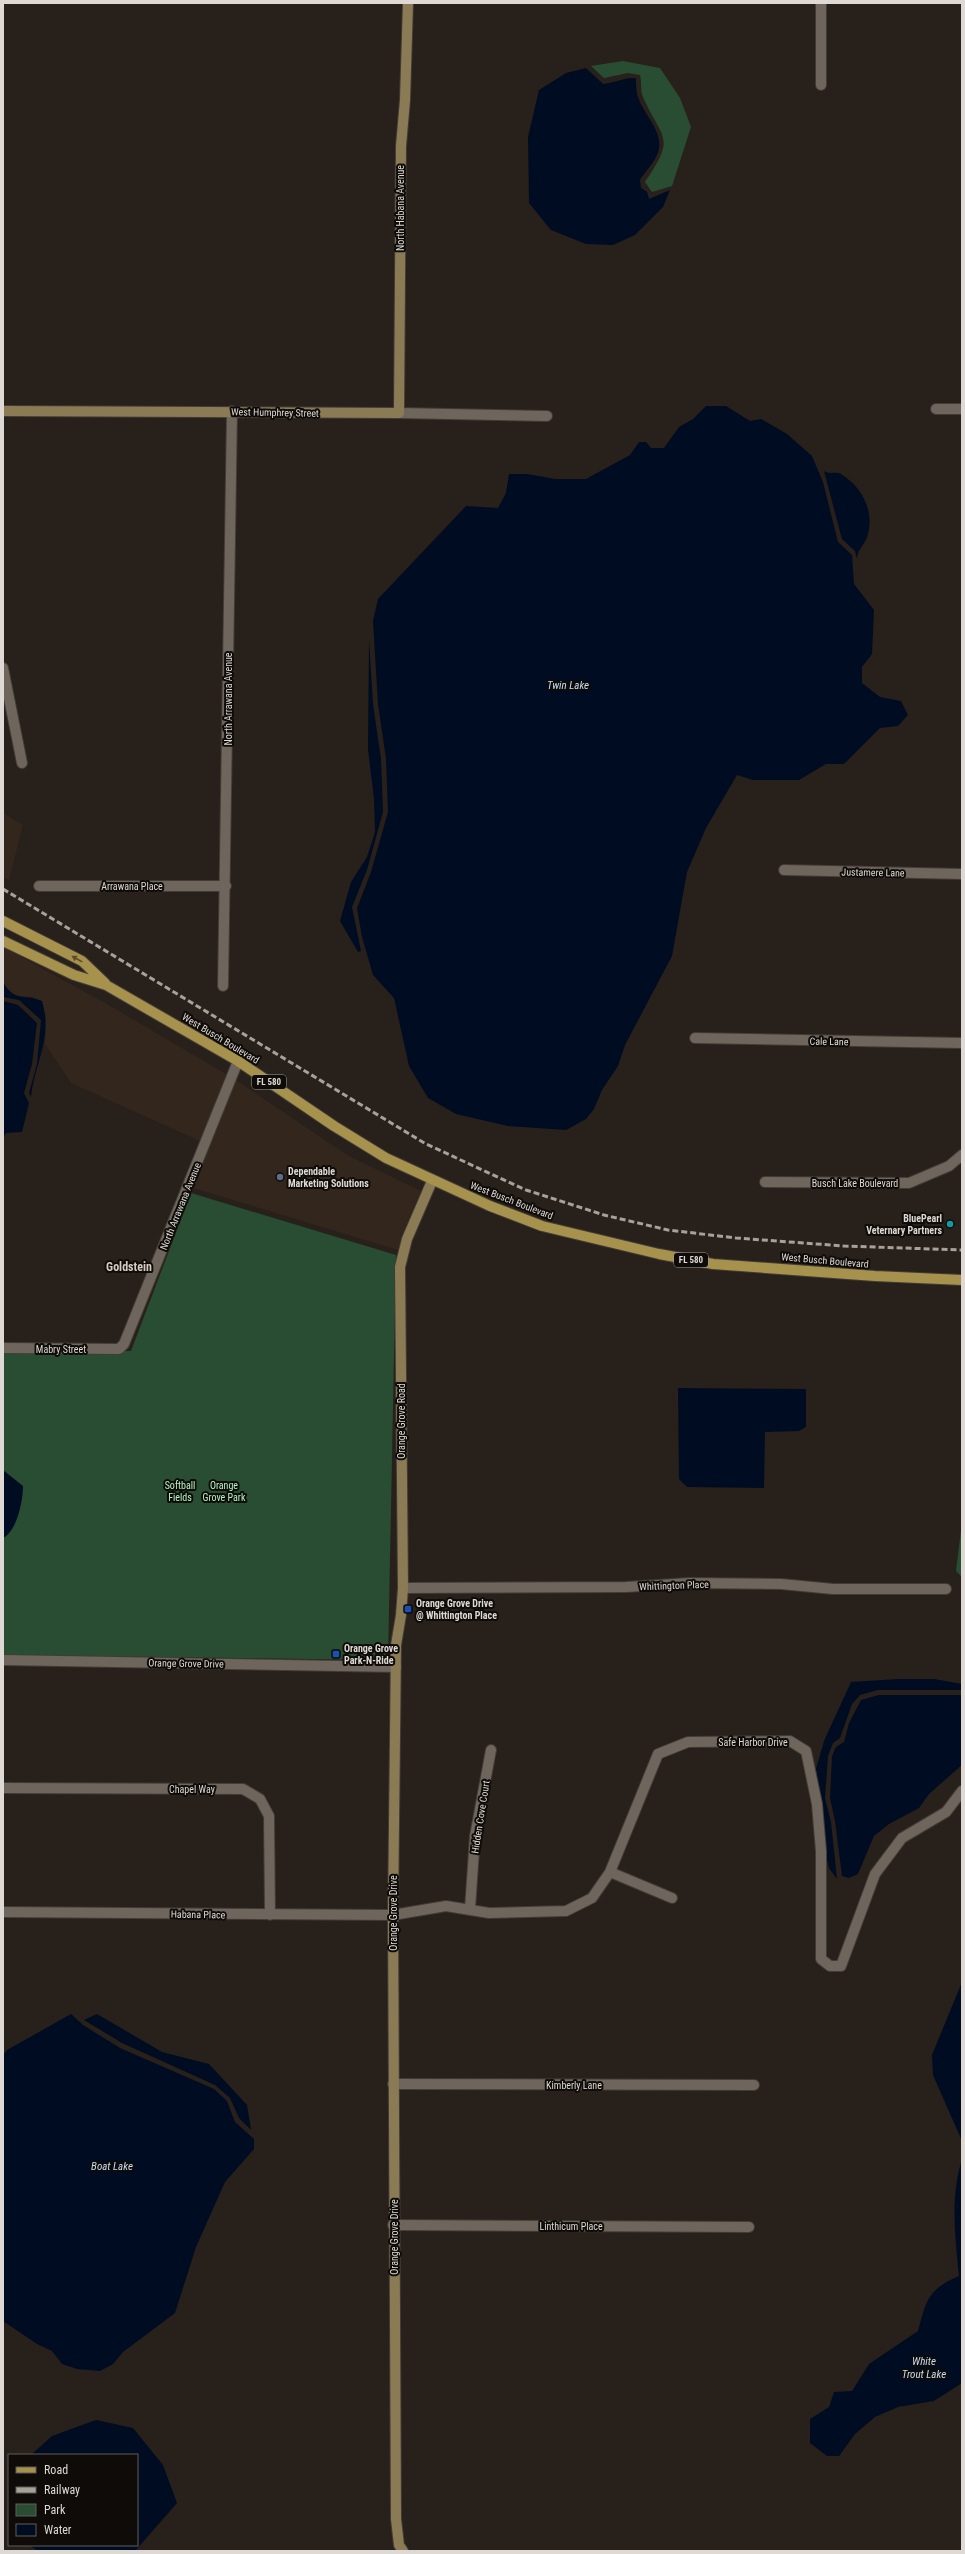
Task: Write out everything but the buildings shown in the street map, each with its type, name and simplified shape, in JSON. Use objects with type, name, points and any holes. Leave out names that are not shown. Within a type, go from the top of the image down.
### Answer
[{"type":"main road","name":"West Busch Boulevard","points":[[3,921],[82,961],[106,985]]},
{"type":"main road","name":"West Busch Boulevard","points":[[3,940],[74,975],[106,985],[238,1061],[334,1126],[432,1181],[542,1226],[659,1254],[713,1264],[875,1276],[962,1280]]},
{"type":"street","name":"North Habana Avenue","points":[[399,413],[400,146],[405,100],[408,3]]},
{"type":"street","points":[[821,3],[821,85]]},
{"type":"street","points":[[936,410],[962,410]]},
{"type":"street","name":"West Humphrey Street","points":[[3,411],[232,411],[547,416]]},
{"type":"street","name":"North Arrawana Avenue","points":[[223,986],[226,886],[232,411]]},
{"type":"street","points":[[3,668],[22,763]]},
{"type":"street","name":"Justamere Lane","points":[[784,870],[962,874]]},
{"type":"street","name":"Arrawana Place","points":[[39,886],[226,886]]},
{"type":"street","name":"Cale Lane","points":[[695,1038],[962,1043]]},
{"type":"street","name":"North Arrawana Avenue","points":[[119,1349],[124,1344],[238,1061]]},
{"type":"street","name":"Busch Lake Boulevard","points":[[765,1182],[909,1183],[949,1166],[962,1155]]},
{"type":"street","name":"Orange Grove Road","points":[[396,1667],[403,1588],[400,1267],[407,1239],[432,1181]]},
{"type":"street","name":"Mabry Street","points":[[3,1348],[119,1349]]},
{"type":"street","name":"Whittington Place","points":[[403,1588],[626,1587],[690,1583],[781,1584],[833,1589],[946,1589]]},
{"type":"street","name":"Orange Grove Drive","points":[[3,1660],[396,1667],[392,1915],[393,2225],[396,2519],[399,2544],[402,2551]]},
{"type":"street","name":"Safe Harbor Drive","points":[[392,1915],[446,1906],[489,1913],[566,1911],[592,1898],[610,1872],[658,1754],[688,1742],[790,1741],[806,1752],[818,1804],[821,1851],[821,1959],[830,1966],[841,1966],[876,1874],[902,1838],[946,1812],[962,1791]]},
{"type":"street","name":"Hidden Cove Court","points":[[470,1909],[475,1836],[491,1750]]},
{"type":"street","name":"Chapel Way","points":[[3,1788],[243,1789],[260,1799],[269,1816],[270,1915]]},
{"type":"street","points":[[610,1872],[672,1898]]},
{"type":"street","name":"Habana Place","points":[[3,1912],[392,1915]]},
{"type":"street","name":"Kimberly Lane","points":[[393,2084],[754,2085]]},
{"type":"street","name":"Linthicum Place","points":[[393,2225],[749,2227]]},
{"type":"shaded area","points":[[3,813],[23,825],[9,880],[3,877]]},
{"type":"shaded area","points":[[3,947],[107,1004],[226,1074],[200,1141],[71,1083],[45,1044],[46,1015],[33,997],[15,996],[9,992],[3,982]]},
{"type":"shaded area","points":[[236,1080],[347,1155],[421,1191],[402,1236],[398,1250],[193,1188]]},
{"type":"green space","points":[[623,61],[660,68],[680,98],[691,127],[672,186],[652,192],[645,182],[661,155],[663,138],[643,97],[640,75],[628,73],[604,78],[591,66]]},
{"type":"green space","name":"Orange Grove Park","points":[[191,1193],[396,1255],[388,1660],[3,1655],[3,1351],[131,1351]]},
{"type":"green space","points":[[962,1522],[962,1577],[956,1571]]},
{"type":"water","points":[[586,68],[603,84],[628,78],[636,78],[636,90],[638,97],[654,126],[659,141],[659,149],[656,157],[640,180],[641,188],[647,192],[649,199],[670,190],[663,207],[635,235],[613,245],[586,244],[551,230],[529,203],[528,137],[539,90],[566,73]]},
{"type":"water","name":"Twin Lake","points":[[706,406],[726,406],[750,421],[761,419],[787,434],[812,456],[823,482],[838,542],[852,555],[854,584],[874,610],[872,654],[862,667],[862,683],[880,697],[901,701],[908,715],[898,726],[880,728],[844,764],[826,764],[799,780],[753,780],[737,775],[706,828],[687,872],[672,956],[625,1045],[618,1066],[602,1090],[594,1109],[586,1119],[566,1130],[508,1126],[456,1114],[428,1098],[409,1066],[394,998],[373,975],[362,937],[357,908],[371,872],[388,812],[386,759],[378,704],[373,621],[378,599],[466,506],[498,508],[506,493],[509,474],[527,474],[555,479],[586,479],[630,455],[639,442],[646,442],[651,448],[664,448],[679,427],[693,419]]},
{"type":"water","points":[[824,471],[828,473],[841,474],[848,479],[860,492],[868,508],[868,534],[858,552],[857,559],[855,551],[842,539]]},
{"type":"water","points":[[369,640],[373,704],[381,759],[383,812],[367,870],[352,907],[361,951],[358,952],[340,921],[351,882],[367,857],[375,832],[374,799],[368,749]]},
{"type":"water","points":[[3,982],[7,989],[16,995],[42,1001],[45,1014],[44,1038],[31,1097],[29,1093],[37,1064],[41,1020],[19,1000],[3,997]]},
{"type":"water","points":[[3,1001],[18,1005],[37,1023],[32,1064],[24,1093],[29,1103],[22,1132],[6,1133],[3,1138]]},
{"type":"water","points":[[678,1388],[806,1389],[806,1427],[799,1431],[765,1432],[764,1488],[687,1487],[679,1479]]},
{"type":"water","points":[[3,1470],[23,1486],[22,1499],[18,1515],[12,1529],[3,1538]]},
{"type":"water","points":[[898,1679],[934,1679],[962,1684],[962,1690],[878,1690],[860,1695],[852,1704],[840,1738],[833,1743],[828,1756],[825,1798],[831,1822],[837,1879],[829,1868],[823,1843],[816,1769],[824,1741],[851,1682]]},
{"type":"water","points":[[879,1695],[962,1695],[962,1765],[929,1794],[919,1808],[889,1824],[874,1836],[858,1874],[849,1878],[842,1876],[835,1821],[830,1798],[832,1756],[836,1747],[844,1742],[849,1723],[861,1700]]},
{"type":"water","points":[[962,1982],[962,2141],[933,2075],[932,2055]]},
{"type":"water","name":"Boat Lake","points":[[71,2014],[83,2025],[120,2048],[214,2089],[227,2101],[235,2122],[254,2139],[254,2149],[225,2182],[196,2247],[175,2313],[123,2352],[113,2364],[100,2371],[77,2369],[62,2364],[52,2351],[37,2344],[3,2321],[3,2055],[7,2050]]},
{"type":"water","points":[[97,2014],[162,2052],[209,2064],[247,2105],[251,2130],[239,2118],[230,2098],[215,2085],[122,2043],[84,2020]]},
{"type":"water","name":"White Trout Lake","points":[[962,2159],[962,2383],[934,2401],[898,2407],[875,2417],[855,2434],[839,2456],[827,2456],[810,2443],[810,2419],[829,2407],[834,2392],[852,2391],[869,2364],[918,2331],[923,2312],[930,2297],[941,2286],[959,2276],[954,2218],[956,2188]]},
{"type":"water","points":[[96,2420],[133,2428],[163,2465],[177,2503],[135,2551],[38,2551],[30,2546],[138,2546],[138,2454],[32,2454],[52,2436]]},
{"type":"railway","points":[[3,889],[426,1144],[526,1190],[604,1215],[668,1230],[736,1238],[844,1246],[962,1250]]},
{"type":"place","name":"Dependable Marketing Solutions","points":[[280,1177]]},
{"type":"place","name":"BluePearl Veternary Partners","points":[[950,1224]]},
{"type":"place","name":"Orange Grove Drive @ Whittington Place","points":[[408,1609]]},
{"type":"place","name":"Orange Grove Park-N-Ride","points":[[336,1654]]},
{"type":"district","name":"Goldstein","points":[[129,1267]]},
{"type":"park label","name":"Softball Fields","points":[[180,1490]]}]
